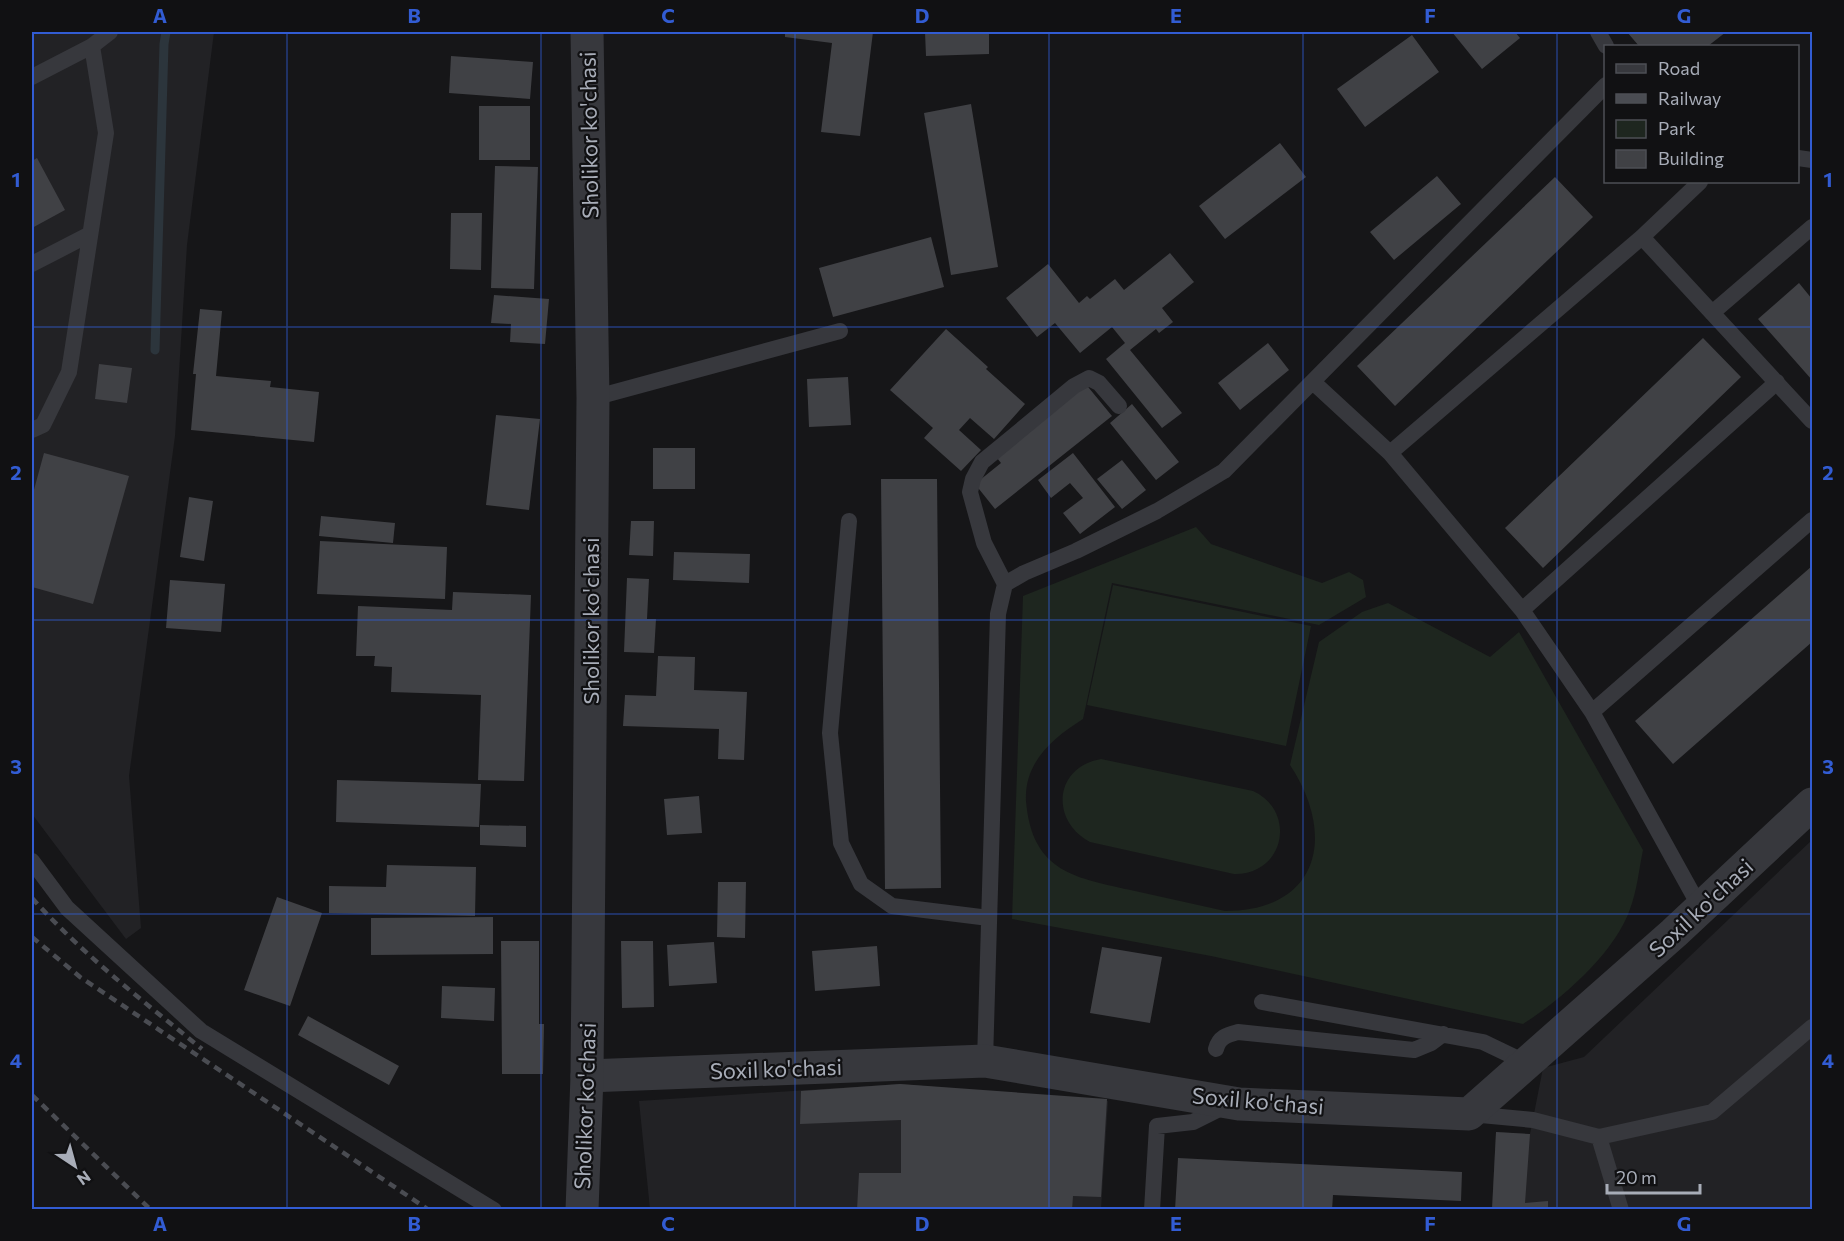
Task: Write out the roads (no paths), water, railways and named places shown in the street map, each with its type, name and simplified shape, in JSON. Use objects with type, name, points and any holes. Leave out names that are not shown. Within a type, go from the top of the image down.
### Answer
[{"type":"street","name":"Sholikor ko'chasi","points":[[582,1209],[587,1076],[593,398],[587,32]]},
{"type":"street","name":"Soxil ko'chasi","points":[[587,1076],[985,1061],[1231,1103],[1469,1114],[1701,909],[1812,804]]},
{"type":"lane","points":[[32,77],[92,46],[110,32]]},
{"type":"lane","points":[[32,430],[43,425],[69,372],[106,133],[92,46]]},
{"type":"lane","points":[[1005,584],[1157,511],[1224,471],[1604,86]]},
{"type":"lane","points":[[1390,453],[1642,237],[1699,183]]},
{"type":"lane","points":[[1712,313],[1812,227]]},
{"type":"lane","points":[[32,264],[90,234]]},
{"type":"lane","points":[[1642,237],[1812,421]]},
{"type":"lane","points":[[593,398],[840,331]]},
{"type":"lane","points":[[985,1061],[998,614],[1005,584],[984,543],[970,492],[973,479],[982,462],[1074,386],[1089,378],[1099,383],[1119,406]]},
{"type":"lane","points":[[1313,382],[1390,453],[1522,610],[1592,712],[1701,909]]},
{"type":"lane","points":[[1522,610],[1777,382]]},
{"type":"lane","points":[[1592,712],[1812,520]]},
{"type":"lane","points":[[849,521],[830,733],[841,843],[861,884],[892,906],[989,918]]},
{"type":"lane","points":[[32,861],[67,908],[201,1031],[494,1209]]},
{"type":"lane","points":[[1262,1002],[1483,1042],[1527,1063]]},
{"type":"lane","points":[[1469,1114],[1533,1120],[1599,1137],[1712,1112],[1812,1027]]},
{"type":"lane","points":[[1216,1049],[1218,1042],[1224,1036],[1238,1032],[1414,1050],[1431,1043],[1443,1034]]},
{"type":"lane","points":[[1152,1209],[1157,1126],[1193,1122],[1231,1103]]},
{"type":"lane","points":[[1599,1137],[1621,1209]]},
{"type":"waterway","points":[[155,350],[166,32]]},
{"type":"railway","points":[[32,898],[93,958],[202,1049]]},
{"type":"railway","points":[[32,937],[80,977],[429,1210]]},
{"type":"railway","points":[[32,1095],[151,1210]]}]
